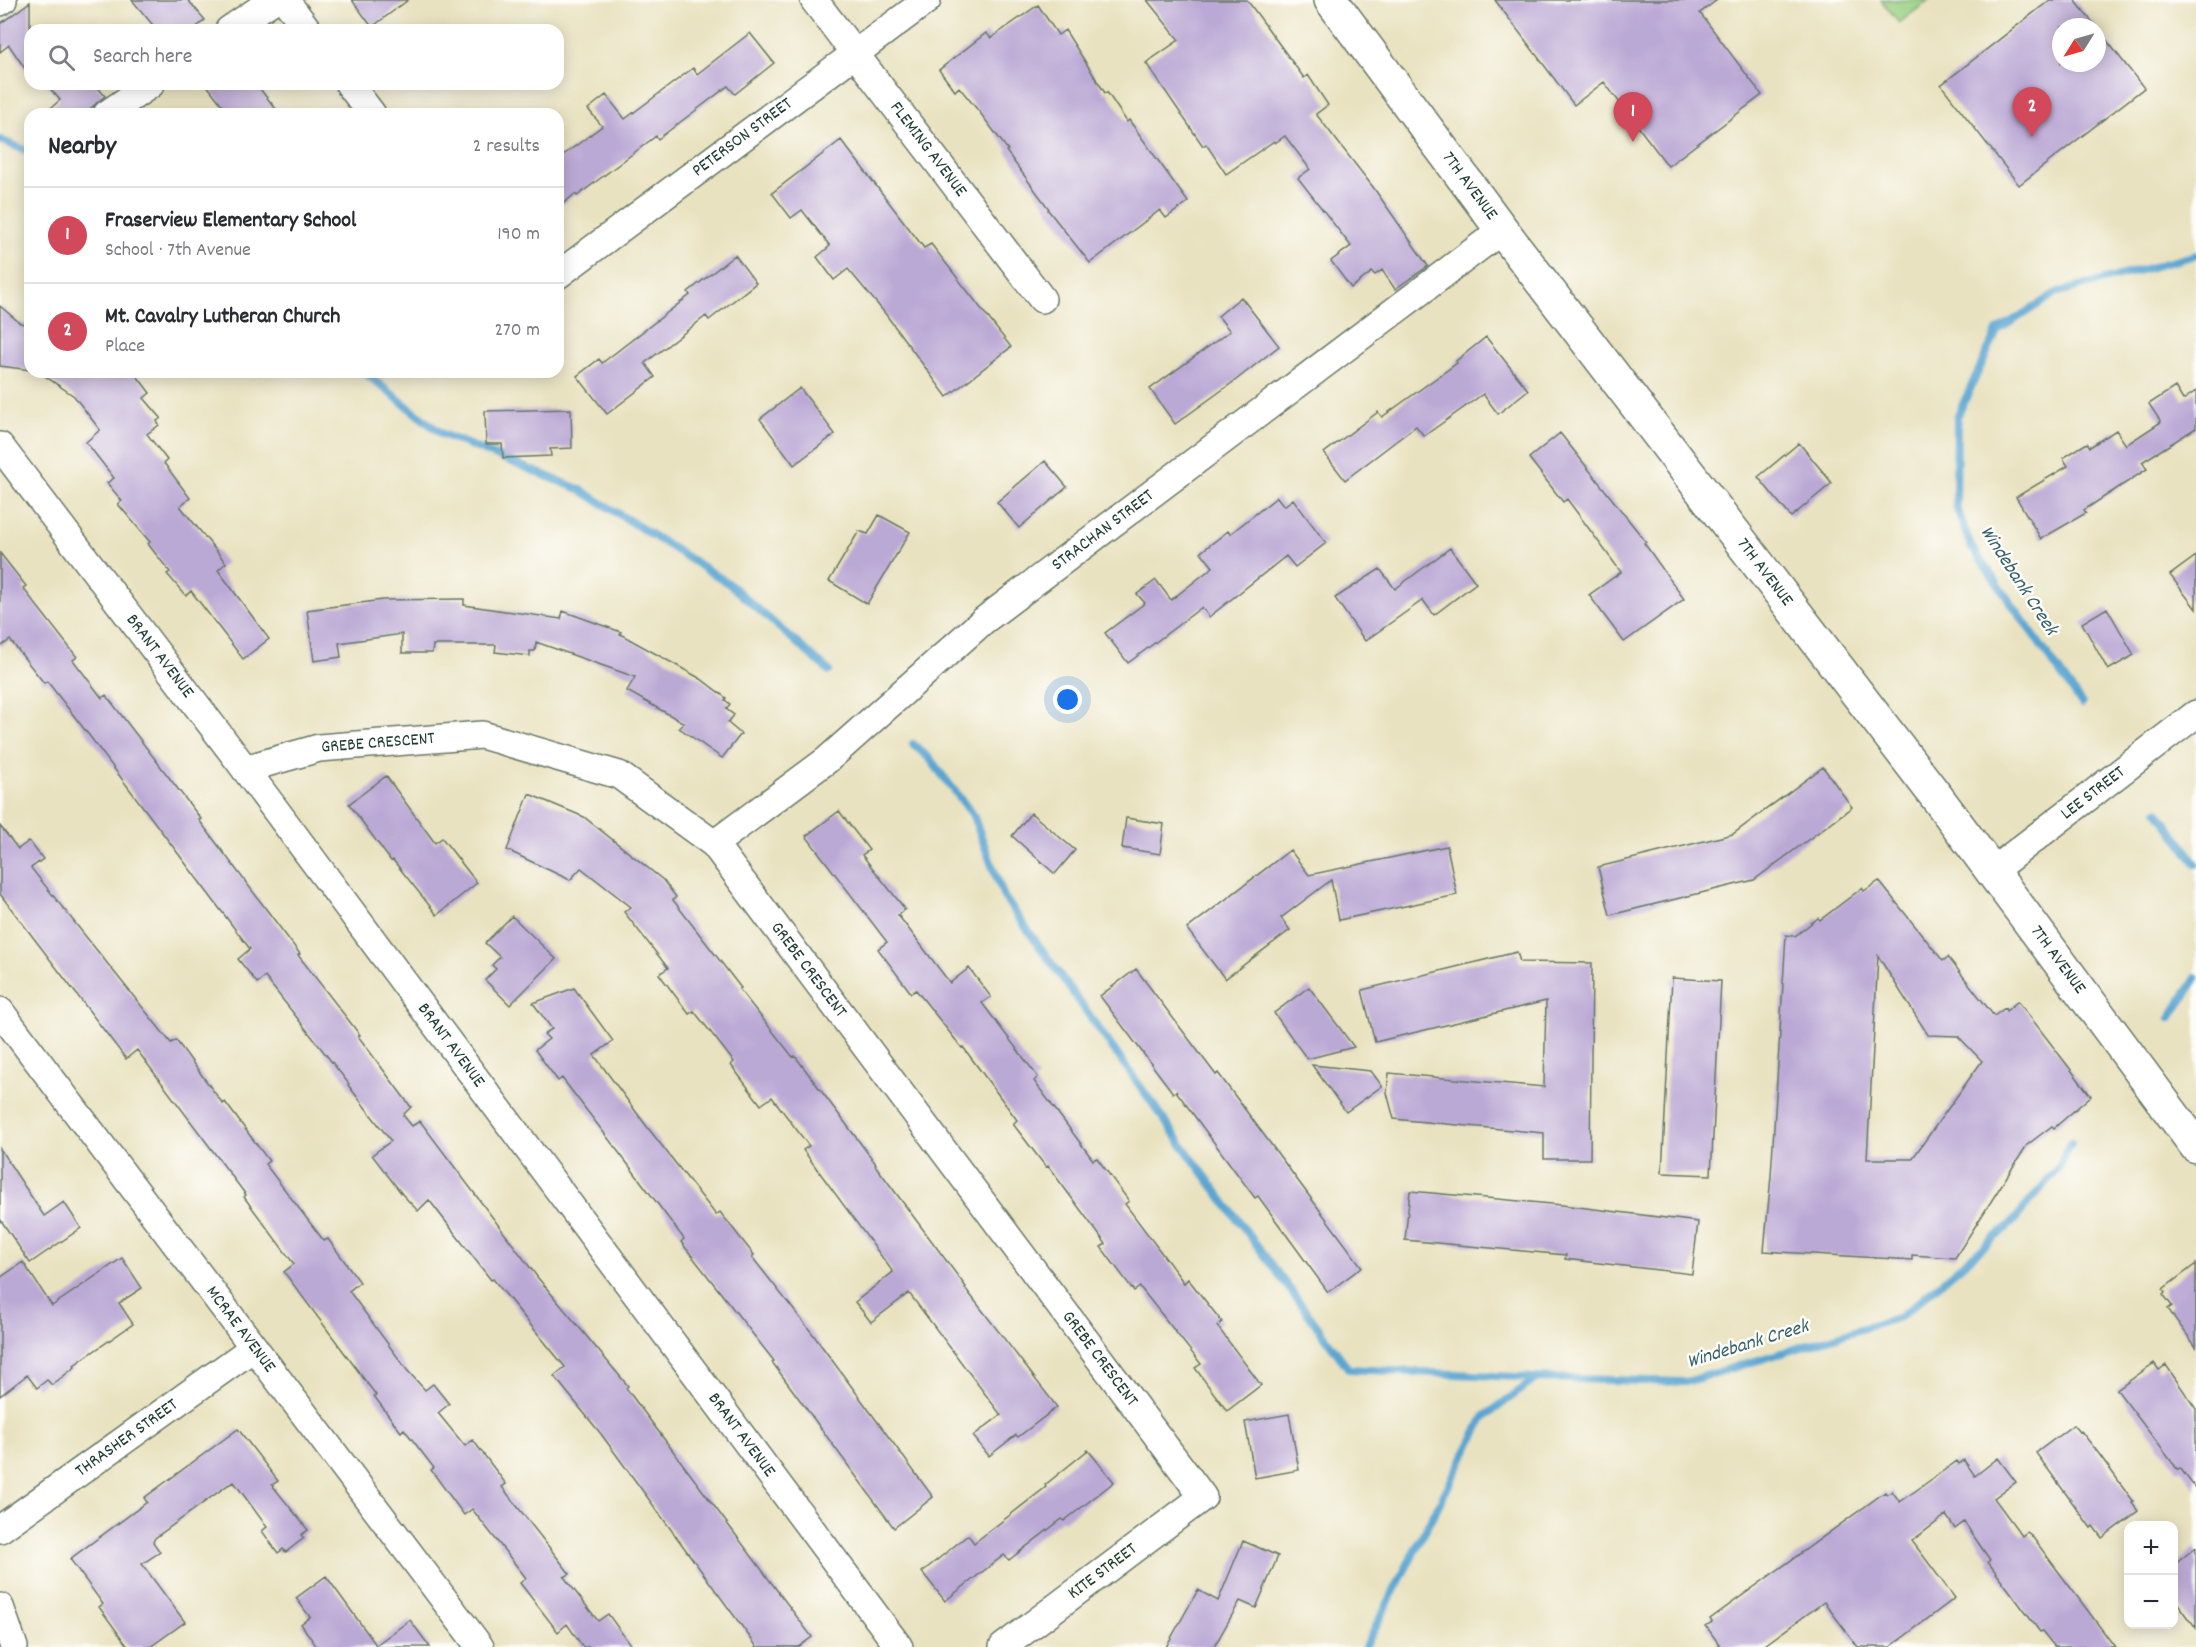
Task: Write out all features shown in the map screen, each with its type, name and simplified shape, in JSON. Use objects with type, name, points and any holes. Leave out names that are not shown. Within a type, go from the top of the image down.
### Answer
[{"type":"street","points":[[238,24],[273,0]]},
{"type":"street","points":[[285,0],[303,24]]},
{"type":"street","name":"FLEMING AVENUE","points":[[814,0],[1042,299]]},
{"type":"street","name":"PETERSON STREET","points":[[564,271],[927,0]]},
{"type":"street","name":"7TH AVENUE","points":[[1331,0],[1502,230],[1939,800],[2196,1146]]},
{"type":"street","points":[[116,108],[142,90]]},
{"type":"street","points":[[354,90],[367,108]]},
{"type":"street","name":"STRACHAN STREET","points":[[714,844],[827,760],[983,621],[1502,230]]},
{"type":"street","name":"BRANT AVENUE","points":[[0,446],[245,769],[899,1647]]},
{"type":"street","name":"LEE STREET","points":[[1991,872],[2196,714]]},
{"type":"street","name":"GREBE CRESCENT","points":[[245,769],[320,748],[482,735],[619,776],[714,844],[1203,1497]]},
{"type":"street","name":"MCRAE AVENUE","points":[[0,1011],[480,1647]]},
{"type":"street","name":"THRASHER STREET","points":[[0,1528],[253,1348]]},
{"type":"street","name":"KITE STREET","points":[[1003,1647],[1203,1497]]},
{"type":"street","points":[[0,1607],[14,1647]]},
{"type":"green space","points":[[1881,0],[1929,0],[1899,23]]},
{"type":"building","points":[[132,0],[188,0],[205,20],[200,24],[152,24]]},
{"type":"building","points":[[352,0],[408,0],[376,24],[370,24]]},
{"type":"building","points":[[1147,0],[1247,0],[1304,78],[1308,75],[1328,105],[1316,114],[1373,187],[1428,266],[1395,289],[1382,270],[1375,275],[1372,272],[1351,288],[1331,261],[1351,246],[1298,178],[1310,169],[1285,136],[1226,174],[1206,144],[1203,146],[1146,63],[1179,40]]},
{"type":"building","points":[[1495,0],[1717,0],[1700,13],[1762,95],[1668,166],[1604,82],[1574,105]]},
{"type":"building","points":[[2050,0],[2075,0],[2089,18],[2052,18],[2052,72],[2106,72],[2106,39],[2144,88],[2019,185],[1941,85]]},
{"type":"building","points":[[30,2],[30,24],[24,24],[24,67],[9,45],[0,52],[0,24]]},
{"type":"building","points":[[1038,5],[1058,35],[1065,30],[1105,93],[1107,92],[1127,122],[1129,120],[1188,202],[1166,218],[1160,210],[1090,263],[1048,210],[981,114],[959,87],[955,91],[939,70],[986,33],[991,38]]},
{"type":"building","points":[[750,33],[774,63],[735,94],[728,86],[658,139],[656,136],[577,196],[575,194],[564,203],[564,154],[602,126],[588,109],[606,95],[625,119],[693,68],[697,74]]},
{"type":"building","points":[[51,90],[100,90],[105,96],[91,108],[51,108],[60,100]]},
{"type":"building","points":[[211,90],[261,90],[275,108],[224,108]]},
{"type":"building","points":[[841,140],[924,248],[931,244],[1011,347],[947,397],[884,312],[848,269],[834,280],[817,257],[830,246],[802,210],[791,218],[772,193]]},
{"type":"building","points":[[735,255],[756,283],[709,320],[706,316],[645,363],[655,377],[607,414],[577,376],[599,359],[602,363],[690,295],[688,292]]},
{"type":"building","points":[[1241,297],[1279,346],[1175,424],[1150,389],[1230,331],[1218,316]]},
{"type":"building","points":[[0,306],[24,324],[24,369],[0,366]]},
{"type":"building","points":[[1486,337],[1528,390],[1498,414],[1483,394],[1424,436],[1416,426],[1345,480],[1324,453],[1378,412],[1382,417],[1457,363],[1456,361]]},
{"type":"building","points":[[48,378],[139,378],[150,393],[144,398],[161,418],[157,421],[159,425],[147,434],[167,460],[164,463],[190,498],[180,506],[226,563],[218,570],[269,639],[243,659],[191,591],[186,596],[167,574],[170,572],[148,544],[150,542],[118,504],[122,501],[107,483],[114,478],[86,442],[100,430],[74,396]]},
{"type":"building","points":[[2175,387],[2183,400],[2196,391],[2196,428],[2142,462],[2147,469],[2084,510],[2086,513],[2041,539],[2016,497],[2068,466],[2063,458],[2087,443],[2090,447],[2116,430],[2126,445],[2161,422],[2149,404]]},
{"type":"building","points":[[800,388],[835,434],[794,465],[760,419]]},
{"type":"building","points":[[571,409],[572,448],[550,449],[551,456],[503,458],[502,444],[486,444],[485,411]]},
{"type":"building","points":[[1560,433],[1646,542],[1644,543],[1684,599],[1624,642],[1589,595],[1621,572],[1567,499],[1563,502],[1529,458]]},
{"type":"building","points":[[1799,443],[1832,483],[1791,517],[1758,477]]},
{"type":"building","points":[[1045,461],[1067,487],[1019,528],[997,502]]},
{"type":"building","points":[[1277,497],[1284,506],[1293,499],[1326,543],[1295,567],[1286,556],[1209,617],[1202,607],[1128,663],[1105,633],[1145,603],[1137,594],[1156,580],[1171,600],[1213,567],[1201,552],[1228,531],[1230,534]]},
{"type":"building","points":[[879,515],[910,532],[867,604],[829,581],[859,531],[868,534]]},
{"type":"building","points":[[1450,548],[1476,583],[1434,615],[1423,600],[1365,641],[1335,598],[1380,569],[1395,589]]},
{"type":"building","points":[[0,553],[26,586],[23,588],[77,657],[73,660],[102,698],[106,695],[201,819],[199,820],[300,954],[298,955],[360,1035],[358,1036],[411,1107],[403,1115],[412,1126],[420,1121],[538,1278],[628,1386],[626,1388],[812,1637],[798,1647],[757,1647],[601,1434],[554,1376],[565,1367],[493,1279],[491,1280],[429,1200],[418,1211],[372,1155],[391,1141],[265,977],[257,983],[238,959],[250,949],[47,681],[44,683],[10,640],[0,647]]},
{"type":"building","points":[[2196,556],[2196,609],[2170,575]]},
{"type":"building","points":[[464,599],[464,605],[561,619],[563,611],[621,632],[620,634],[701,679],[726,698],[725,700],[730,704],[726,709],[734,715],[728,723],[741,734],[722,758],[679,728],[684,723],[627,691],[635,677],[536,642],[535,651],[530,651],[530,656],[495,652],[496,645],[433,645],[432,653],[402,653],[402,634],[339,643],[341,657],[314,661],[307,610],[383,600]]},
{"type":"building","points":[[2107,608],[2134,655],[2108,670],[2082,623]]},
{"type":"building","points":[[1823,767],[1852,807],[1754,880],[1610,915],[1598,867],[1733,834]]},
{"type":"building","points":[[386,776],[435,843],[442,838],[477,883],[437,915],[393,860],[391,861],[349,804]]},
{"type":"building","points":[[529,794],[584,817],[663,880],[676,897],[673,900],[741,988],[739,989],[793,1057],[795,1056],[965,1288],[1057,1407],[989,1456],[973,1436],[1001,1415],[909,1293],[871,1322],[855,1302],[893,1272],[803,1150],[809,1146],[772,1097],[761,1105],[731,1065],[734,1062],[694,1011],[689,1014],[659,974],[668,968],[624,912],[631,907],[581,868],[570,880],[507,850]]},
{"type":"building","points":[[839,811],[869,850],[862,855],[905,909],[898,915],[950,983],[969,968],[991,997],[982,1003],[1038,1077],[1034,1081],[1093,1160],[1097,1158],[1129,1201],[1125,1204],[1184,1283],[1188,1279],[1222,1322],[1217,1326],[1261,1385],[1227,1411],[1195,1368],[1201,1364],[1140,1287],[1134,1291],[1101,1247],[1106,1244],[1048,1166],[1046,1167],[1013,1124],[1017,1120],[963,1047],[916,990],[911,993],[878,949],[887,942],[806,836]]},
{"type":"building","points":[[1031,813],[1075,850],[1055,874],[1012,836]]},
{"type":"building","points":[[1126,818],[1164,824],[1160,854],[1122,848]]},
{"type":"building","points":[[0,826],[18,849],[29,841],[43,859],[31,868],[171,1043],[176,1040],[269,1161],[265,1164],[324,1241],[328,1239],[360,1282],[349,1291],[407,1370],[425,1390],[433,1384],[449,1404],[438,1413],[465,1446],[473,1440],[506,1484],[502,1487],[570,1574],[564,1577],[598,1621],[608,1614],[632,1647],[583,1647],[567,1624],[558,1632],[520,1583],[526,1578],[472,1509],[464,1515],[431,1470],[434,1468],[404,1429],[401,1432],[284,1272],[294,1264],[244,1197],[246,1195],[137,1050],[126,1059],[0,894]]},
{"type":"building","points":[[1447,846],[1457,895],[1339,920],[1331,880],[1281,918],[1290,930],[1225,979],[1187,929],[1290,850],[1309,875]]},
{"type":"building","points":[[1879,881],[1943,961],[1948,957],[1994,1016],[2005,1008],[2006,1011],[2018,1001],[2091,1096],[2054,1128],[2052,1126],[2027,1145],[1955,1258],[1912,1255],[1912,1260],[1764,1251],[1786,935],[1795,936],[1862,888],[1864,891]],"holes":[[[1878,956],[1928,1035],[1958,1036],[1982,1061],[1912,1159],[1867,1159]]]},
{"type":"building","points":[[512,916],[556,959],[510,1005],[485,980],[496,969],[492,965],[500,957],[485,943]]},
{"type":"building","points":[[1517,952],[1520,962],[1592,963],[1590,1159],[1544,1159],[1544,1133],[1394,1119],[1387,1093],[1389,1073],[1544,1087],[1546,1001],[1375,1042],[1362,990]]},
{"type":"building","points":[[1136,969],[1216,1075],[1218,1073],[1362,1267],[1328,1292],[1258,1196],[1255,1198],[1176,1091],[1173,1093],[1100,996]]},
{"type":"building","points":[[1672,978],[1721,981],[1711,1175],[1662,1173]]},
{"type":"building","points":[[1309,987],[1354,1047],[1307,1059],[1274,1013]]},
{"type":"building","points":[[574,988],[613,1041],[594,1055],[716,1215],[720,1212],[754,1255],[752,1257],[812,1333],[933,1497],[894,1528],[772,1362],[774,1361],[681,1242],[684,1239],[630,1167],[562,1078],[558,1081],[535,1050],[549,1039],[544,1034],[552,1029],[533,1003]]},
{"type":"building","points":[[1312,1065],[1371,1071],[1382,1086],[1346,1112]]},
{"type":"building","points":[[0,1149],[44,1216],[64,1202],[81,1228],[30,1263],[0,1219]]},
{"type":"building","points":[[1410,1191],[1562,1205],[1698,1222],[1692,1274],[1565,1259],[1566,1255],[1405,1240]]},
{"type":"building","points":[[122,1258],[142,1288],[119,1303],[133,1324],[74,1365],[75,1367],[52,1385],[47,1380],[37,1388],[27,1375],[0,1396],[0,1278],[23,1262],[52,1306]]},
{"type":"building","points":[[2196,1264],[2196,1347],[2168,1309],[2172,1306],[2163,1294],[2165,1292],[2163,1289]]},
{"type":"building","points":[[2154,1363],[2159,1370],[2166,1365],[2196,1409],[2196,1489],[2180,1468],[2178,1470],[2117,1390]]},
{"type":"building","points":[[1289,1414],[1299,1470],[1255,1478],[1245,1422]]},
{"type":"building","points":[[2073,1425],[2079,1432],[2081,1431],[2099,1454],[2138,1511],[2102,1538],[2093,1526],[2091,1528],[2036,1453]]},
{"type":"building","points":[[238,1429],[278,1481],[272,1485],[308,1530],[301,1535],[304,1538],[286,1552],[283,1549],[278,1553],[262,1531],[267,1527],[234,1482],[228,1485],[155,1538],[153,1542],[160,1552],[142,1564],[185,1622],[150,1647],[128,1647],[99,1607],[103,1604],[70,1559],[147,1502],[144,1498]]},
{"type":"building","points":[[1088,1450],[1114,1482],[1009,1560],[1004,1555],[945,1601],[922,1572],[968,1535],[974,1543],[1046,1487],[1045,1485]]},
{"type":"building","points":[[1998,1458],[2016,1482],[1994,1498],[2022,1536],[2027,1532],[2031,1535],[2115,1647],[2055,1647],[2042,1631],[2040,1632],[1988,1562],[1990,1560],[1964,1522],[1955,1529],[1946,1515],[1912,1541],[1955,1598],[1890,1647],[1858,1647],[1824,1602],[1762,1647],[1721,1647],[1706,1626],[1712,1622],[1710,1619],[1885,1492],[1887,1495],[1892,1491],[1900,1502],[1957,1461],[1959,1464],[1964,1460],[1975,1476]]},
{"type":"building","points":[[1243,1541],[1278,1556],[1256,1608],[1240,1601],[1214,1647],[1166,1647],[1198,1590],[1218,1601]]},
{"type":"building","points":[[2196,1547],[2196,1628],[2178,1603],[2178,1562]]},
{"type":"building","points":[[326,1576],[376,1645],[410,1620],[430,1647],[317,1647],[301,1624],[310,1617],[296,1598]]},
{"type":"waterway","points":[[0,140],[24,150]]},
{"type":"waterway","name":"Windebank Creek","points":[[2082,704],[1971,546],[1956,506],[1957,417],[1997,331],[2056,293],[2196,255]]},
{"type":"waterway","points":[[372,378],[442,434],[581,490],[728,583],[829,671]]},
{"type":"waterway","points":[[913,744],[930,759],[973,815],[1004,897],[1183,1146],[1349,1369],[1537,1378]]},
{"type":"waterway","name":"Windebank Creek","points":[[2158,811],[2196,864]]},
{"type":"waterway","name":"Windebank Creek","points":[[2170,1018],[2196,978]]},
{"type":"waterway","name":"Windebank Creek","points":[[1365,1647],[1484,1417],[1537,1378],[1686,1382],[1900,1317],[2012,1223],[2058,1168],[2071,1143]]},
{"type":"place","name":"Mt. Cavalry Lutheran Church","points":[[2032,137]]},
{"type":"place","name":"Fraserview Elementary School","points":[[1633,142]]}]
